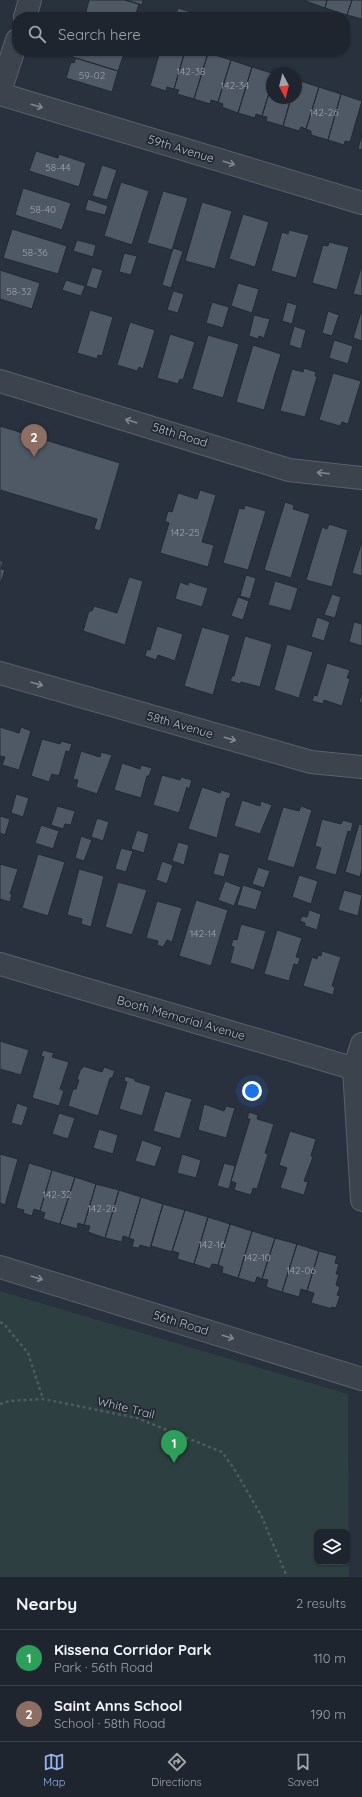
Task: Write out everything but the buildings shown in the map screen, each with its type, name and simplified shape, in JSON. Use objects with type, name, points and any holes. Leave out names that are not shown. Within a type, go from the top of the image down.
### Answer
[{"type":"street","points":[[26,12],[30,0]]},
{"type":"street","points":[[0,91],[12,55]]},
{"type":"street","name":"59th Avenue","points":[[0,94],[362,203]]},
{"type":"street","name":"58th Road","points":[[0,381],[289,470],[362,478]]},
{"type":"street","name":"58th Avenue","points":[[0,673],[311,762],[362,767]]},
{"type":"street","name":"Booth Memorial Avenue","points":[[0,964],[358,1070]]},
{"type":"street","points":[[362,1044],[358,1070],[362,1200]]},
{"type":"street","name":"56th Road","points":[[0,1267],[362,1379]]},
{"type":"path","points":[[0,1322],[4,1324],[28,1353],[43,1399]]},
{"type":"path","name":"White Trail","points":[[0,1404],[9,1401],[43,1399],[138,1418],[222,1452],[233,1467],[260,1515],[287,1577]]},
{"type":"shaded area","points":[[0,1291],[348,1394],[349,1529],[314,1529],[314,1565],[349,1565],[349,1577],[0,1577]]},
{"type":"place","name":"Saint Anns School","points":[[34,457]]},
{"type":"place","name":"Kissena Corridor Park","points":[[174,1463]]}]
